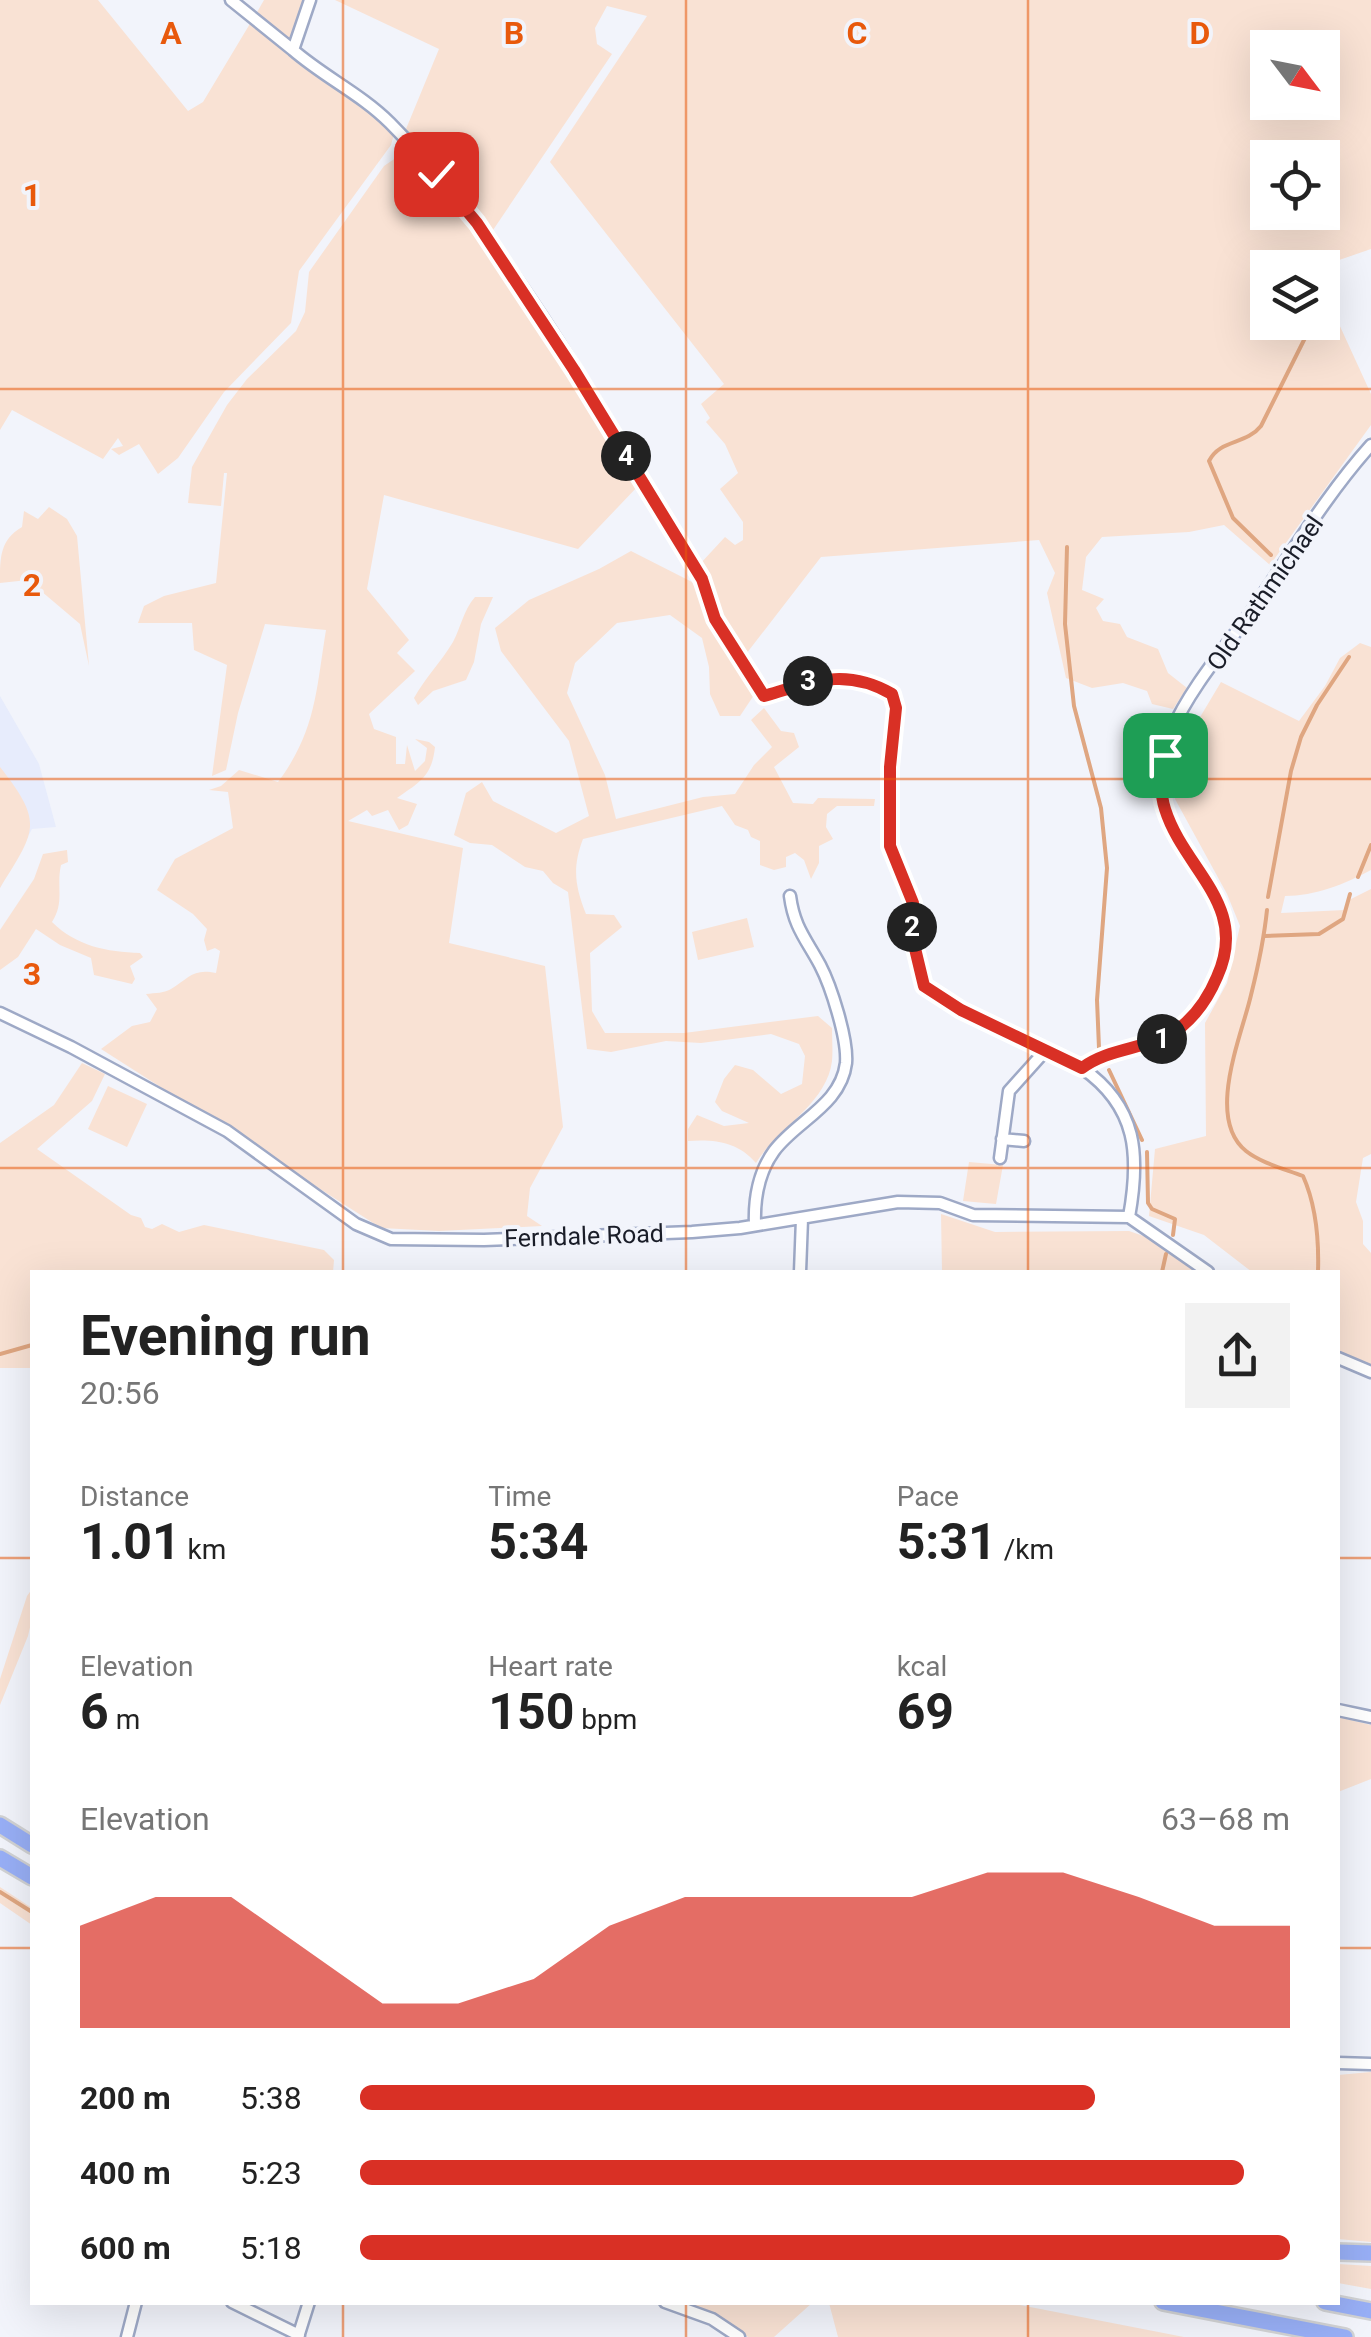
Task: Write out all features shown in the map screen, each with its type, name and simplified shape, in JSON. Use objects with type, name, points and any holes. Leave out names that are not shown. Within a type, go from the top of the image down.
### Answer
[{"type":"highway","points":[[0,1825],[30,1843]]},
{"type":"highway","points":[[0,1858],[30,1877]]},
{"type":"highway","points":[[1340,2252],[1371,2253]]},
{"type":"highway","points":[[1172,2305],[1291,2337]]},
{"type":"highway","points":[[1177,2305],[1345,2337]]},
{"type":"highway","points":[[1340,2305],[1371,2311]]},
{"type":"street","points":[[231,0],[373,107],[477,223],[574,370],[702,579],[715,619],[764,696],[829,678],[872,683],[892,694],[896,708],[890,767],[890,846],[913,903],[912,936],[924,986],[961,1010],[1082,1068],[1112,1095],[1131,1135],[1137,1174],[1129,1218],[1205,1270]]},
{"type":"street","points":[[293,50],[310,0]]},
{"type":"street","name":"Old Rathmichael","points":[[1082,1068],[1108,1054],[1160,1040],[1190,1018],[1224,963],[1228,940],[1215,894],[1184,848],[1164,806],[1161,780],[1172,732],[1245,620],[1371,445]]},
{"type":"street","points":[[754,1225],[760,1178],[774,1152],[833,1094],[846,1064],[842,1032],[822,969],[793,921],[790,896]]},
{"type":"street","name":"Ferndale Road","points":[[0,1013],[227,1131],[356,1224],[391,1239],[583,1237],[740,1228],[898,1202],[940,1203],[973,1215],[1129,1218]]},
{"type":"street","points":[[1000,1158],[1009,1091],[1045,1051]]},
{"type":"street","points":[[1002,1138],[1024,1141]]},
{"type":"street","points":[[800,1270],[802,1219]]},
{"type":"street","points":[[1340,1359],[1371,1372]]},
{"type":"street","points":[[1340,1710],[1371,1717]]},
{"type":"street","points":[[1340,2062],[1371,2064]]},
{"type":"street","points":[[127,2337],[135,2305]]},
{"type":"street","points":[[238,2305],[298,2336],[307,2305]]},
{"type":"street","points":[[672,2305],[712,2319],[738,2337]]},
{"type":"shaded area","points":[[0,0],[98,0],[188,111],[203,102],[251,22],[302,65],[379,118],[394,134],[391,145],[299,271],[291,323],[224,392],[178,458],[158,474],[139,444],[119,455],[111,449],[123,446],[118,438],[103,459],[12,410],[0,430]]},
{"type":"shaded area","points":[[264,0],[307,0],[291,45],[256,14]]},
{"type":"shaded area","points":[[335,0],[1371,0],[1371,249],[1340,260],[1340,250],[1250,250],[1250,340],[1340,340],[1340,326],[1371,394],[1371,425],[1270,565],[1224,525],[1189,532],[1102,537],[1086,557],[1082,590],[1104,599],[1096,608],[1103,621],[1120,624],[1127,637],[1158,649],[1168,673],[1187,688],[1173,709],[1152,704],[1147,691],[1123,683],[1092,688],[1066,678],[1047,593],[1055,573],[1039,540],[821,557],[743,658],[699,565],[725,537],[735,545],[743,540],[743,522],[720,489],[738,473],[725,444],[706,422],[710,418],[701,404],[724,384],[550,162],[647,16],[607,6],[595,28],[597,44],[612,54],[491,233],[439,164],[406,129],[439,49]]},
{"type":"shaded area","points":[[403,153],[413,153],[466,215],[639,485],[578,549],[384,495],[367,589],[409,640],[397,653],[415,671],[369,714],[374,729],[396,737],[396,764],[405,764],[407,745],[415,771],[425,761],[427,748],[415,739],[435,747],[424,777],[397,798],[417,804],[408,825],[399,830],[388,810],[372,816],[367,810],[348,821],[463,848],[449,943],[545,966],[563,1127],[530,1188],[527,1216],[542,1226],[439,1231],[381,1228],[101,1049],[132,1026],[150,1022],[157,1009],[146,994],[169,990],[196,973],[216,973],[220,951],[207,951],[207,929],[193,914],[157,890],[175,859],[233,828],[228,792],[209,790],[221,786],[239,770],[278,782],[291,763],[313,710],[326,630],[265,624],[238,713],[226,770],[212,776],[227,665],[194,650],[192,623],[138,623],[144,606],[164,596],[216,583],[227,473],[221,506],[188,503],[192,467],[227,405],[247,379],[296,331],[305,312],[309,272],[384,166]]},
{"type":"shaded area","points":[[49,507],[67,519],[77,536],[89,666],[80,624],[28,580],[0,583],[3,550],[9,538],[22,527],[24,511],[38,519]]},
{"type":"shaded area","points":[[631,551],[692,582],[754,695],[740,716],[720,716],[710,694],[702,638],[670,615],[617,623],[575,663],[567,693],[605,775],[616,819],[703,797],[735,794],[754,765],[772,747],[751,720],[764,708],[781,731],[794,733],[799,747],[774,767],[793,803],[813,804],[818,798],[875,799],[874,806],[837,806],[827,814],[826,827],[833,839],[819,846],[819,863],[811,879],[804,860],[795,853],[786,857],[786,867],[774,870],[760,865],[760,841],[735,825],[722,806],[583,839],[576,877],[586,914],[614,915],[622,927],[590,953],[592,1011],[605,1033],[684,1033],[818,1016],[832,1028],[832,1061],[821,1090],[756,1163],[742,1150],[725,1143],[688,1141],[688,1129],[697,1115],[724,1126],[749,1123],[722,1111],[715,1102],[724,1079],[735,1065],[753,1070],[781,1094],[802,1084],[805,1056],[799,1044],[771,1034],[701,1043],[666,1041],[611,1052],[587,1049],[568,892],[543,871],[525,867],[492,845],[470,843],[454,835],[466,793],[482,782],[493,801],[556,833],[589,816],[569,741],[501,651],[495,628],[529,600]]},
{"type":"shaded area","points":[[475,597],[493,597],[481,624],[474,662],[466,680],[433,691],[418,705],[414,698],[453,642]]},
{"type":"shaded area","points":[[1360,643],[1371,647],[1371,870],[1330,888],[1285,896],[1281,913],[1345,910],[1349,900],[1371,889],[1371,1154],[1363,1158],[1356,1202],[1363,1221],[1363,1244],[1371,1253],[1371,1366],[1340,1354],[1340,1270],[1249,1270],[1204,1235],[1149,1216],[1155,1149],[1206,1136],[1205,1023],[1227,983],[1240,926],[1227,894],[1175,799],[1175,780],[1187,739],[1221,682],[1299,721],[1340,658]]},
{"type":"shaded area","points":[[0,696],[39,764],[56,827],[32,829],[0,888]]},
{"type":"shaded area","points":[[0,767],[24,801],[30,827],[0,888]]},
{"type":"shaded area","points":[[67,850],[68,862],[61,865],[59,901],[52,922],[71,937],[93,946],[140,953],[143,957],[130,966],[135,979],[132,984],[94,975],[91,958],[36,929],[18,957],[0,970],[0,930],[34,879],[43,854]]},
{"type":"shaded area","points":[[747,918],[754,947],[698,960],[692,932]]},
{"type":"shaded area","points":[[82,1063],[105,1074],[92,1101],[37,1149],[131,1215],[141,1218],[145,1227],[152,1229],[162,1224],[179,1232],[204,1225],[324,1250],[334,1260],[333,1270],[30,1270],[30,1368],[0,1368],[0,1143],[54,1105]]},
{"type":"shaded area","points":[[108,1086],[147,1104],[127,1147],[88,1129]]},
{"type":"shaded area","points":[[969,1162],[1003,1165],[996,1204],[963,1201]]},
{"type":"shaded area","points":[[941,1214],[995,1232],[1129,1231],[1155,1240],[1196,1270],[942,1270]]},
{"type":"shaded area","points":[[30,1592],[28,1636],[0,1705],[0,1679]]},
{"type":"shaded area","points":[[1340,1717],[1371,1725],[1371,1779],[1340,1791]]},
{"type":"shaded area","points":[[0,1887],[30,1907],[30,1924],[0,1903]]},
{"type":"shaded area","points":[[1371,2072],[1371,2242],[1340,2239],[1340,2075]]},
{"type":"shaded area","points":[[1340,2264],[1371,2266],[1371,2289],[1340,2283]]},
{"type":"shaded area","points":[[687,2305],[810,2305],[774,2337],[748,2337],[725,2321]]},
{"type":"shaded area","points":[[830,2305],[1019,2305],[1184,2337],[838,2337]]},
{"type":"waterway","points":[[1271,555],[1233,518],[1209,461],[1220,449],[1261,426],[1304,340]]},
{"type":"waterway","points":[[1067,547],[1065,624],[1074,706],[1101,808],[1107,868],[1097,1000],[1099,1048]]},
{"type":"waterway","points":[[1268,897],[1301,737],[1349,657]]},
{"type":"waterway","points":[[1358,877],[1371,845]]},
{"type":"waterway","points":[[1265,936],[1319,934],[1343,919],[1350,894]]},
{"type":"waterway","points":[[1267,910],[1256,974],[1230,1076],[1228,1118],[1234,1136],[1246,1151],[1303,1176],[1316,1223],[1318,1270]]},
{"type":"waterway","points":[[1109,1070],[1142,1140]]},
{"type":"waterway","points":[[1147,1152],[1148,1203],[1152,1209],[1175,1219],[1173,1235]]},
{"type":"waterway","points":[[1162,1270],[1166,1254]]},
{"type":"waterway","points":[[0,1354],[30,1346]]},
{"type":"waterway","points":[[0,1892],[30,1911]]},
{"type":"route","points":[[436,174],[498,252],[574,370],[702,579],[715,619],[764,696],[829,678],[872,683],[892,694],[896,708],[890,767],[890,846],[913,903],[912,936],[924,986],[961,1010],[1082,1068],[1108,1054],[1160,1040],[1182,1026],[1212,988],[1224,963],[1228,940],[1215,894],[1184,848],[1164,806],[1161,780],[1165,755]]}]
